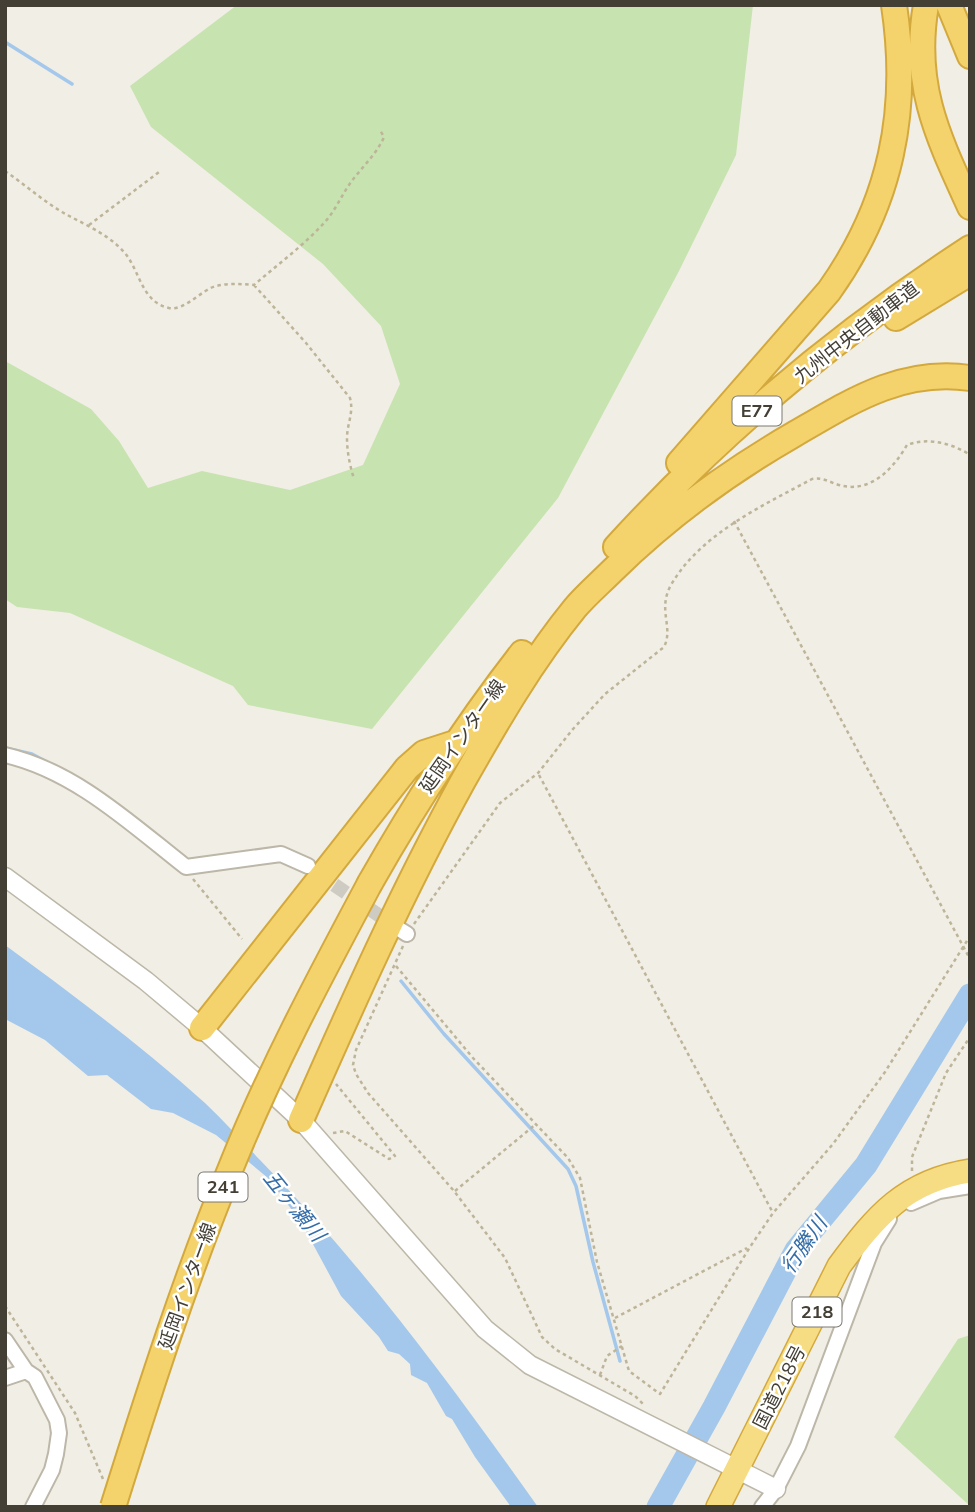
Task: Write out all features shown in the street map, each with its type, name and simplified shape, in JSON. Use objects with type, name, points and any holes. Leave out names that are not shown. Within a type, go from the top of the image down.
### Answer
[{"type":"highway","points":[[309,1128],[379,944],[432,837],[518,687],[572,603],[645,501],[829,291],[858,247],[874,214],[887,176],[898,122],[900,66],[894,5]]},
{"type":"highway","points":[[926,5],[921,46],[925,93],[939,137],[970,207]]},
{"type":"highway","points":[[949,5],[970,56]]},
{"type":"highway","points":[[964,5],[970,20]]},
{"type":"highway","name":"九州中央自動車道","points":[[572,603],[664,497],[733,432],[881,309],[970,248]]},
{"type":"highway","name":"九州中央自動車道","points":[[572,603],[706,472],[778,408],[855,346],[970,262]]},
{"type":"highway","points":[[855,346],[912,307],[970,273]]},
{"type":"highway","points":[[572,603],[676,513],[733,471],[808,426],[900,381],[936,376],[970,379]]},
{"type":"highway","name":"延岡インター線","points":[[113,1507],[189,1279],[232,1164],[275,1065],[370,883],[402,826],[455,743],[526,649],[572,603]]},
{"type":"highway","name":"延岡インター線","points":[[370,883],[461,747],[572,603]]},
{"type":"highway","points":[[202,1028],[407,768],[424,753],[455,743]]},
{"type":"highway","name":"国道218号","points":[[718,1507],[729,1464],[839,1266],[865,1231],[902,1195],[948,1174],[970,1171]]},
{"type":"street","points":[[5,755],[30,761],[60,774],[130,823],[186,867],[281,854],[307,866]]},
{"type":"street","points":[[5,877],[113,955],[202,1028],[309,1128],[485,1329],[530,1365],[776,1489]]},
{"type":"street","name":"国道218号","points":[[762,1507],[776,1489],[798,1446],[874,1243],[883,1227],[890,1218],[916,1201],[939,1191],[970,1186]]},
{"type":"street","points":[[5,1340],[26,1371],[35,1377],[57,1420],[59,1433],[51,1470],[33,1507]]},
{"type":"street","points":[[5,1378],[26,1371]]},
{"type":"path","points":[[5,171],[61,211],[89,225],[125,253],[148,295],[157,304],[179,308],[202,292],[217,286],[254,285],[326,222],[353,179],[380,147],[384,137],[380,130]]},
{"type":"path","points":[[89,225],[159,172]]},
{"type":"path","points":[[254,285],[350,398],[353,409],[347,436],[354,479]]},
{"type":"path","points":[[642,1420],[645,1406],[635,1396],[555,1349],[542,1337],[505,1258],[454,1191],[368,1093],[353,1065],[356,1050],[396,966],[403,932],[500,803],[538,774],[573,729],[606,694],[664,647],[668,638],[664,605],[671,585],[691,558],[734,521],[812,479],[820,477],[848,487],[871,483],[885,475],[897,463],[907,445],[919,440],[958,447],[970,455]]},
{"type":"path","points":[[734,521],[970,959]]},
{"type":"path","points":[[538,774],[773,1213]]},
{"type":"path","points":[[186,867],[191,877],[242,939]]},
{"type":"path","points":[[396,966],[473,1058],[568,1158],[580,1178],[597,1262],[629,1371],[660,1394],[773,1213],[833,1144],[885,1072],[970,936]]},
{"type":"path","points":[[917,1188],[912,1157],[946,1073],[970,1037]]},
{"type":"path","points":[[309,1128],[345,1131],[389,1159],[395,1156],[336,1083]]},
{"type":"path","points":[[454,1191],[536,1125]]},
{"type":"path","points":[[615,1318],[750,1247]]},
{"type":"path","points":[[600,1375],[607,1356],[622,1346]]},
{"type":"green space","points":[[237,5],[753,5],[736,155],[679,271],[558,498],[372,729],[248,705],[233,686],[70,613],[17,607],[5,599],[5,361],[91,409],[119,441],[148,488],[202,471],[290,490],[363,465],[400,384],[381,326],[323,264],[151,127],[130,86]]},
{"type":"green space","points":[[970,1335],[970,1506],[894,1437],[958,1339]]},
{"type":"water","name":"五ヶ瀬川","points":[[5,945],[157,1061],[233,1131],[371,1284],[440,1372],[538,1507],[511,1507],[452,1419],[446,1416],[427,1383],[411,1375],[410,1364],[399,1354],[388,1351],[379,1337],[341,1296],[301,1222],[268,1178],[216,1135],[173,1113],[151,1109],[107,1075],[88,1076],[45,1040],[5,1019]]},
{"type":"waterway","points":[[5,42],[72,84]]},
{"type":"waterway","points":[[5,748],[32,754],[67,773]]},
{"type":"waterway","points":[[401,981],[444,1034],[568,1169],[576,1186],[620,1361]]},
{"type":"waterway","name":"行縢川","points":[[658,1507],[796,1250],[866,1165],[970,995]]},
{"type":"tunnel","points":[[317,873],[396,927]]}]
